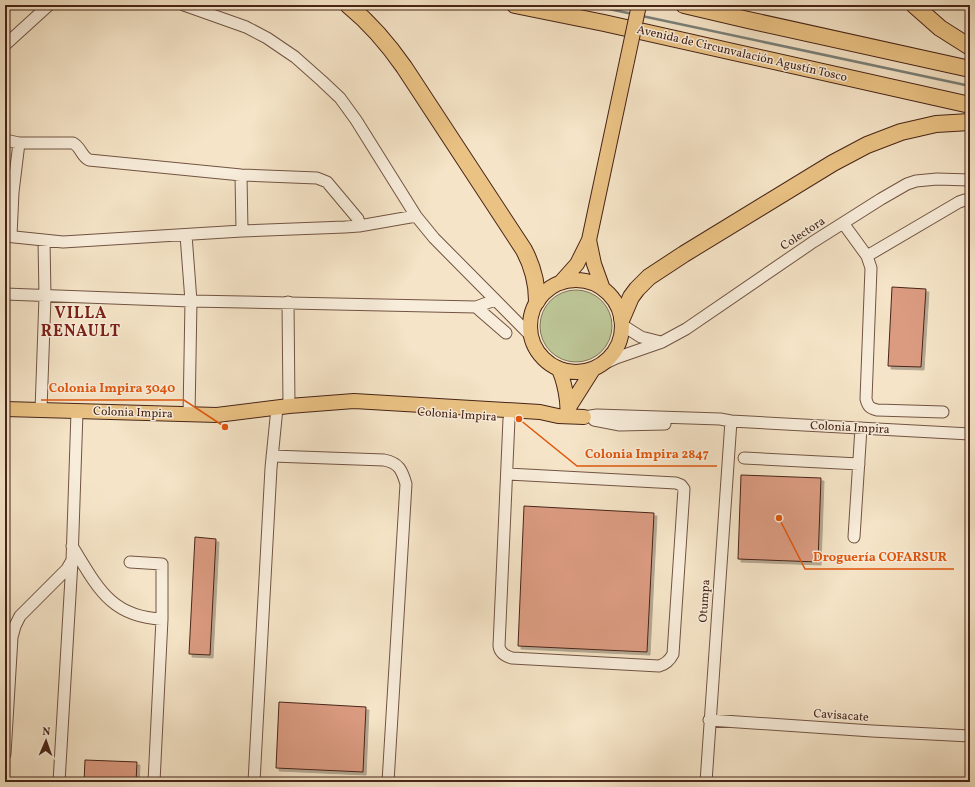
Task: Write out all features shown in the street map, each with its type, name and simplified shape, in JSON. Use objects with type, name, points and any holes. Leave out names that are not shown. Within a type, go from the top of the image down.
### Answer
[{"type":"highway","points":[[348,5],[373,27],[394,53],[524,250],[532,265],[536,277],[537,301]]},
{"type":"highway","name":"Avenida de Circunvalación Agustín Tosco","points":[[514,5],[604,23],[970,105]]},
{"type":"highway","points":[[684,5],[970,69]]},
{"type":"highway","points":[[914,5],[940,28],[970,47]]},
{"type":"highway","points":[[622,322],[631,297],[649,277],[833,163],[874,142],[901,132],[936,124],[970,122]]},
{"type":"main road","points":[[560,283],[576,264],[588,240],[639,5]]},
{"type":"main road","points":[[588,240],[594,264],[603,289]]},
{"type":"main road","points":[[572,280],[584,280],[597,285],[614,299],[620,310],[622,334],[617,347],[607,359],[597,366],[586,370],[572,372],[558,368],[541,356],[533,343],[530,320],[532,312],[537,301],[545,292],[560,283],[572,280]]},
{"type":"main road","points":[[564,413],[597,366]]},
{"type":"main road","points":[[558,368],[564,383],[564,413]]},
{"type":"main road","name":"Colonia Impira","points":[[5,408],[77,412],[217,415],[309,404],[354,401],[564,413],[584,417]]},
{"type":"main road","name":"Colonia Impira","points":[[309,404],[353,410],[413,411],[510,419],[539,419],[564,413]]},
{"type":"street","points":[[5,45],[49,5]]},
{"type":"street","points":[[184,5],[246,28],[267,38],[295,57],[340,98],[356,120],[416,216],[434,238],[531,336]]},
{"type":"street","points":[[5,140],[19,143],[73,143],[77,145],[85,158],[90,160],[242,175],[317,178],[327,182],[356,215],[359,226]]},
{"type":"street","points":[[19,143],[9,200],[8,236],[63,242],[242,231],[359,226],[416,216]]},
{"type":"street","points":[[242,175],[242,231]]},
{"type":"street","name":"Colectora","points":[[597,366],[662,342],[698,322],[765,274],[843,223],[907,184],[937,178],[970,180]]},
{"type":"street","points":[[867,256],[959,202],[970,200]]},
{"type":"street","points":[[843,223],[867,256],[871,268],[866,399],[868,405],[870,408],[877,410],[943,412]]},
{"type":"street","points":[[186,235],[191,301],[189,415]]},
{"type":"street","points":[[41,410],[45,297],[44,240]]},
{"type":"street","points":[[5,294],[45,297],[476,307],[496,300]]},
{"type":"street","points":[[254,782],[272,456],[283,407],[288,302]]},
{"type":"street","points":[[476,307],[506,334]]},
{"type":"street","points":[[622,322],[641,337],[662,342]]},
{"type":"street","points":[[59,782],[72,561],[77,412]]},
{"type":"street","name":"Colonia Impira","points":[[584,417],[597,415],[720,419],[731,421],[970,434]]},
{"type":"street","points":[[507,474],[676,482],[681,485],[684,489],[674,654],[671,659],[659,666],[512,658],[506,656],[500,650],[499,646],[507,474],[510,419]]},
{"type":"street","name":"Otumpa","points":[[706,782],[709,720],[731,421]]},
{"type":"street","points":[[854,537],[861,428]]},
{"type":"street","points":[[272,456],[384,460],[397,465],[403,474],[406,484],[388,782]]},
{"type":"street","points":[[744,458],[859,464]]},
{"type":"street","points":[[72,546],[108,600],[131,614],[162,619]]},
{"type":"street","points":[[5,754],[12,637],[15,626],[20,616],[67,569],[72,561]]},
{"type":"street","points":[[130,562],[162,564],[162,619],[154,782]]},
{"type":"street","name":"Cavisacate","points":[[709,720],[970,736]]},
{"type":"green space","points":[[569,290],[583,290],[590,292],[602,300],[610,312],[612,326],[610,340],[602,352],[590,360],[583,362],[569,362],[562,360],[550,352],[542,340],[540,333],[540,319],[542,312],[550,300],[562,292]]},
{"type":"building","points":[[892,287],[926,289],[921,367],[888,366]]},
{"type":"building","points":[[741,475],[821,478],[818,562],[738,559]]},
{"type":"building","points":[[524,506],[654,513],[647,652],[518,646]]},
{"type":"building","points":[[195,537],[216,539],[210,655],[189,654]]},
{"type":"building","points":[[279,702],[366,707],[363,772],[276,768]]},
{"type":"building","points":[[85,760],[137,762],[136,782],[84,782]]},
{"type":"waterway","points":[[589,5],[633,14]]},
{"type":"waterway","points":[[642,16],[970,86]]},
{"type":"place","name":"Colonia Impira 2847","points":[[519,419]]},
{"type":"place","name":"Colonia Impira 3040","points":[[225,427]]},
{"type":"place","name":"Droguería COFARSUR","points":[[779,518]]},
{"type":"district","name":"VILLA RENAULT","points":[[81,323]]}]
